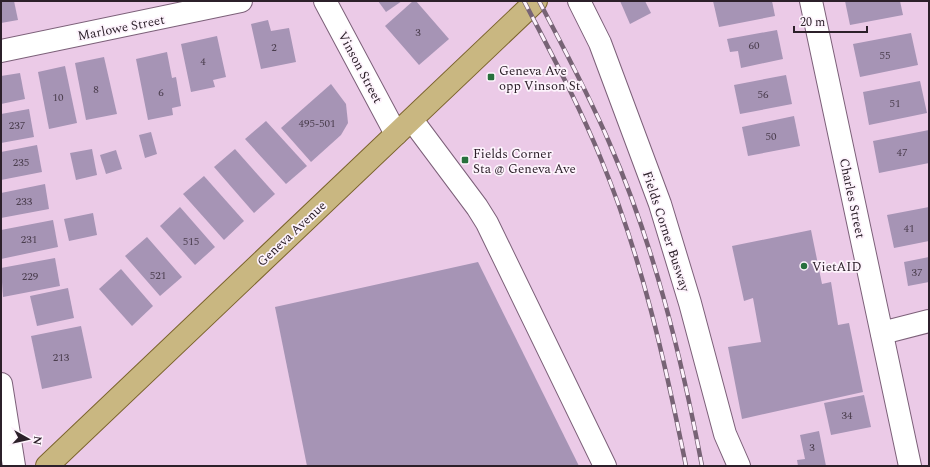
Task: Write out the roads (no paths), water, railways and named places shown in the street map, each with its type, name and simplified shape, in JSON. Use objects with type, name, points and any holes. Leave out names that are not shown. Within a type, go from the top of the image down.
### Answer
[{"type":"main road","name":"Geneva Avenue","points":[[47,466],[536,1]]},
{"type":"street","name":"Marlowe Street","points":[[1,51],[241,1]]},
{"type":"street","name":"Vinson Street","points":[[324,1],[404,127]]},
{"type":"street","name":"Fields Corner Busway","points":[[579,1],[600,43],[660,204],[690,303],[725,434],[739,466]]},
{"type":"street","name":"Charles Street","points":[[811,1],[910,466]]},
{"type":"street","points":[[404,127],[477,207],[487,223],[605,466]]},
{"type":"street","points":[[882,333],[929,321]]},
{"type":"street","points":[[1,384],[14,466]]},
{"type":"railway","points":[[524,1],[583,119],[616,196],[629,234],[661,349],[686,466]]},
{"type":"railway","points":[[539,1],[593,106],[640,220],[675,342],[702,466]]},
{"type":"place","name":"Geneva Ave opp Vinson St","points":[[491,77]]},
{"type":"place","name":"Fields Corner Sta @ Geneva Ave","points":[[465,160]]},
{"type":"place","name":"VietAID","points":[[804,266]]}]
